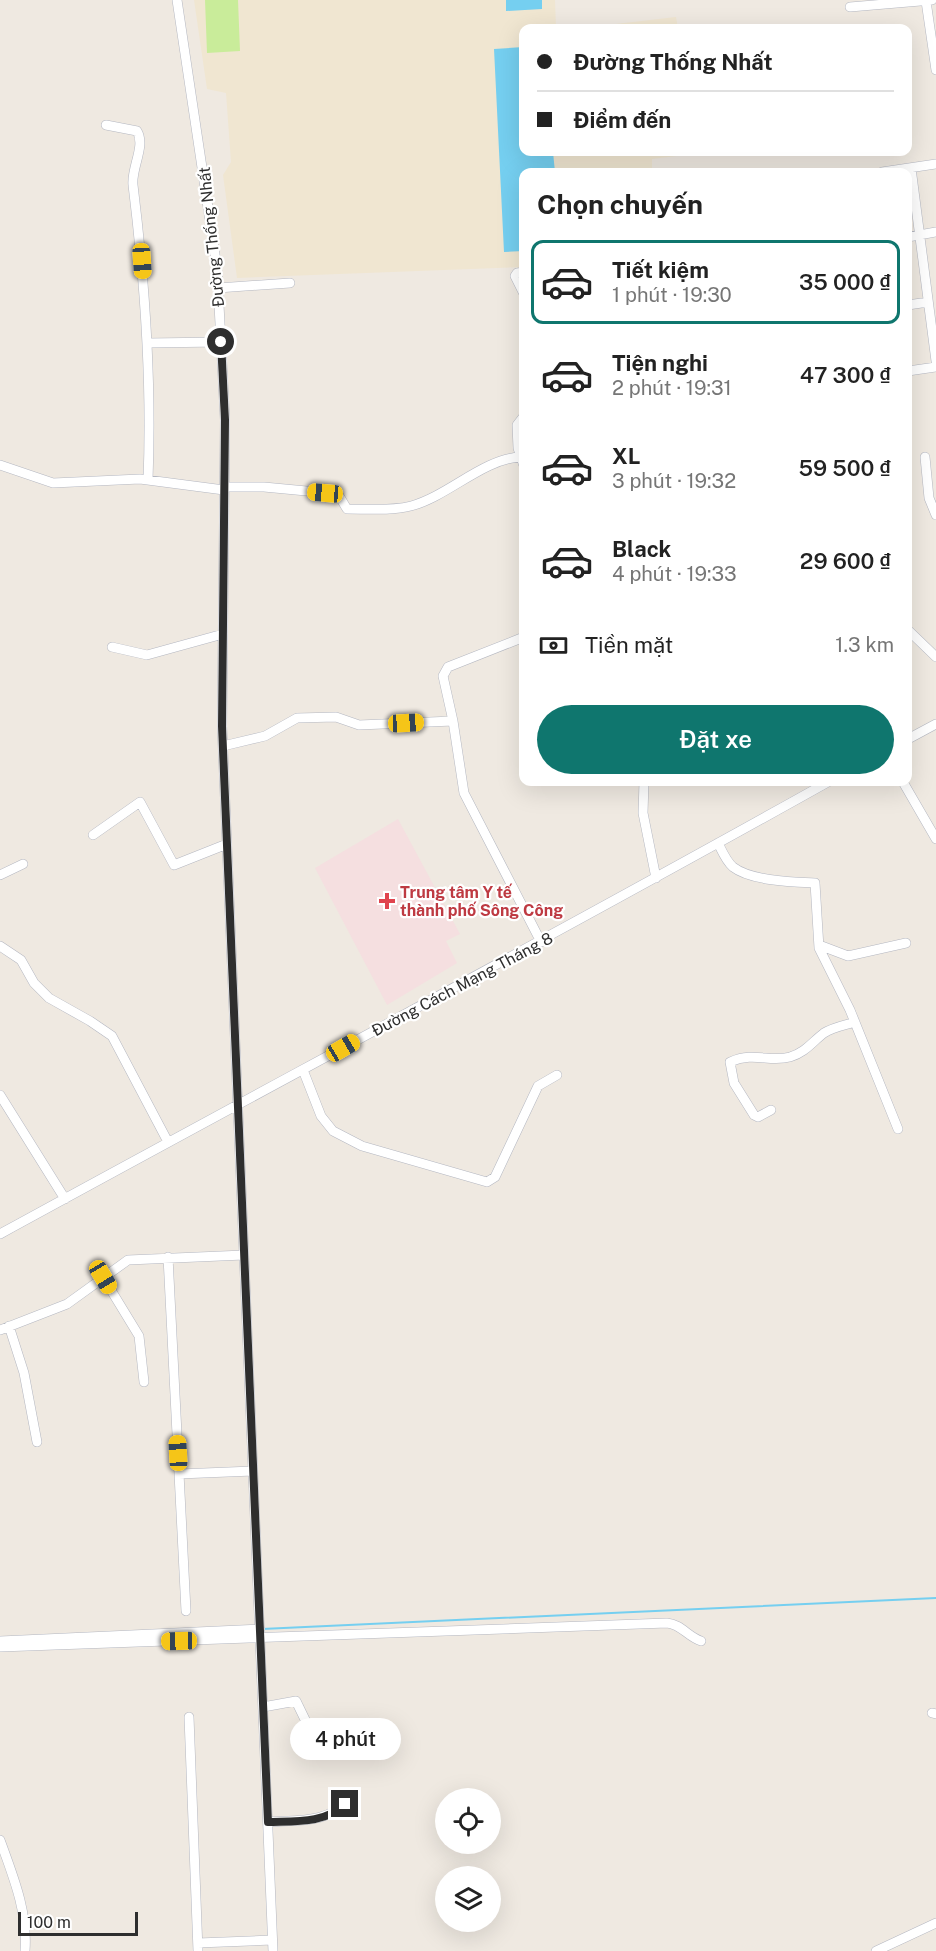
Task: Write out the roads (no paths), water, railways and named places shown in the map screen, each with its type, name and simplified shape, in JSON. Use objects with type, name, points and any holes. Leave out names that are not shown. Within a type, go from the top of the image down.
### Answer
[{"type":"street","name":"Đường Thống Nhất","points":[[177,0],[200,141],[218,288],[221,342],[224,489],[223,746],[273,1951]]},
{"type":"street","points":[[850,6],[932,0]]},
{"type":"street","points":[[926,1],[936,70]]},
{"type":"street","points":[[106,125],[137,131],[140,135],[132,180],[142,261],[148,343],[148,480]]},
{"type":"street","points":[[911,168],[936,164]]},
{"type":"street","points":[[912,175],[936,361]]},
{"type":"street","points":[[912,236],[936,232]]},
{"type":"street","points":[[218,288],[290,283]]},
{"type":"street","points":[[912,304],[928,302]]},
{"type":"street","points":[[148,343],[221,342]]},
{"type":"street","points":[[912,370],[936,367]]},
{"type":"street","points":[[519,420],[517,422],[519,442]]},
{"type":"street","points":[[925,457],[929,498],[936,514]]},
{"type":"street","points":[[0,465],[53,483],[148,480],[224,489],[264,487],[338,494],[346,509],[399,508],[419,504],[451,489],[502,459],[519,462]]},
{"type":"street","points":[[112,647],[147,655],[223,634]]},
{"type":"street","points":[[912,634],[936,657]]},
{"type":"street","points":[[519,639],[445,668],[443,675],[464,793],[541,942]]},
{"type":"street","points":[[223,746],[265,736],[297,718],[336,717],[359,725],[453,721]]},
{"type":"street","points":[[912,737],[936,724]]},
{"type":"street","points":[[644,786],[643,813],[656,878]]},
{"type":"street","name":"Đường Cách Mạng Tháng 8","points":[[0,1234],[238,1106],[442,992],[541,942],[821,786]]},
{"type":"street","points":[[905,786],[936,838]]},
{"type":"street","points":[[93,835],[140,802],[174,865],[227,844]]},
{"type":"street","points":[[718,843],[730,864],[744,873],[815,883],[819,945],[855,1022],[898,1129]]},
{"type":"street","points":[[0,874],[23,864]]},
{"type":"street","points":[[819,945],[848,956],[906,943]]},
{"type":"street","points":[[0,946],[21,960],[34,984],[49,998],[112,1036],[168,1142]]},
{"type":"street","points":[[771,1110],[758,1117],[754,1115],[734,1083],[730,1062],[751,1056],[777,1059],[793,1056],[808,1049],[827,1031],[855,1022]]},
{"type":"street","points":[[303,1070],[321,1116],[333,1131],[362,1146],[487,1182],[495,1177],[538,1086],[557,1076]]},
{"type":"street","points":[[2,1099],[65,1199]]},
{"type":"street","points":[[38,1442],[24,1373],[5,1328],[67,1304],[128,1260],[244,1254]]},
{"type":"street","points":[[168,1257],[186,1611]]},
{"type":"street","points":[[103,1277],[139,1336],[144,1382]]},
{"type":"street","points":[[179,1474],[253,1471]]},
{"type":"street","points":[[0,1641],[668,1623],[677,1625],[687,1635],[701,1641]]},
{"type":"street","points":[[0,1647],[260,1634]]},
{"type":"street","points":[[263,1707],[296,1701],[313,1736],[324,1739],[336,1734]]},
{"type":"street","points":[[189,1717],[198,1947],[272,1940]]},
{"type":"street","points":[[268,1822],[325,1817],[337,1812],[350,1797]]},
{"type":"street","points":[[0,1840],[19,1896],[25,1930],[24,1951]]},
{"type":"street","points":[[876,1951],[936,1923]]},
{"type":"water","points":[[506,0],[542,0],[542,9],[506,11]]},
{"type":"water","points":[[519,47],[519,156],[553,156],[555,168],[519,168],[519,251],[504,252],[494,49]]},
{"type":"waterway","points":[[262,1629],[936,1598]]},
{"type":"place","name":"Trung tâm Y tế thành phố Sông Công","points":[[387,901]]}]
